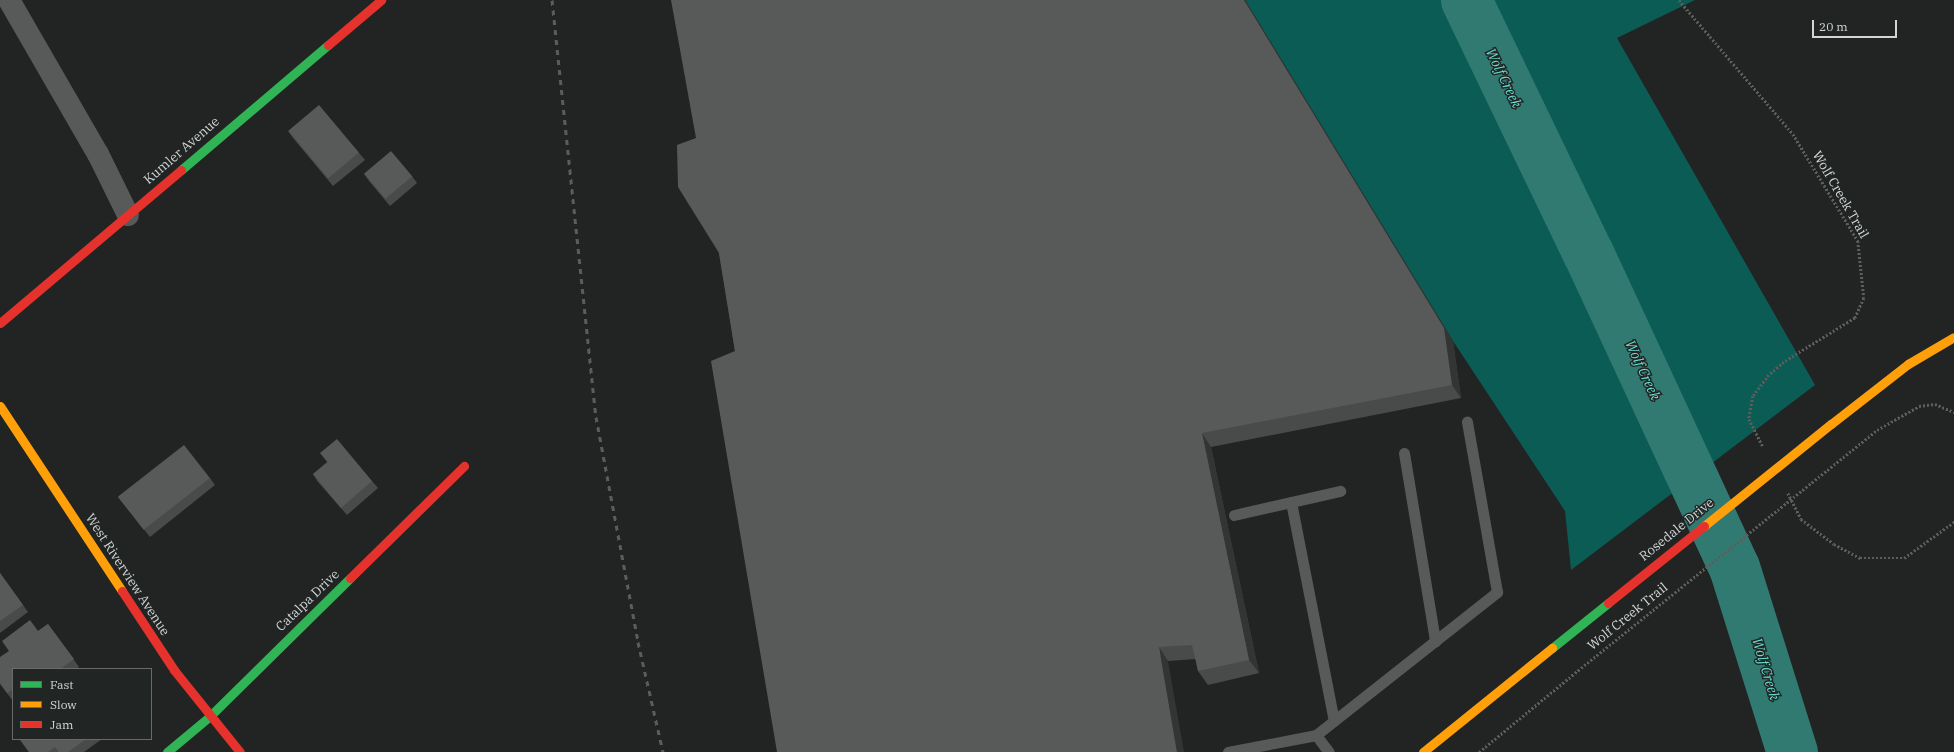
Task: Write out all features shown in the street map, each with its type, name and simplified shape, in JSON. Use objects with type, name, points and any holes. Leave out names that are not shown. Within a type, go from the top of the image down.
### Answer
[{"type":"street","points":[[9,0],[98,154],[128,215]]},
{"type":"street","name":"Kumler Avenue","points":[[0,324],[381,0]]},
{"type":"street","name":"Rosedale Drive","points":[[1423,752],[1831,424],[1908,364],[1954,337]]},
{"type":"street","name":"West Riverview Avenue","points":[[0,406],[174,670],[240,752]]},
{"type":"street","name":"Catalpa Drive","points":[[167,752],[210,716],[464,466]]},
{"type":"lane","points":[[1228,752],[1316,735],[1497,592],[1467,422]]},
{"type":"lane","points":[[1404,453],[1435,641]]},
{"type":"lane","points":[[1234,515],[1340,491]]},
{"type":"lane","points":[[1291,502],[1334,720]]},
{"type":"lane","points":[[1316,735],[1329,752]]},
{"type":"path","name":"Wolf Creek Trail","points":[[1680,0],[1793,134],[1858,241],[1864,298],[1855,318],[1784,362],[1769,376],[1753,396],[1749,419],[1764,449]]},
{"type":"path","name":"Wolf Creek Trail","points":[[1479,752],[1877,430],[1919,406],[1935,404],[1954,412]]},
{"type":"path","points":[[1787,491],[1801,518],[1834,544],[1860,558],[1904,558],[1954,522]]},
{"type":"shaded area","points":[[1245,0],[1695,0],[1617,38],[1815,385],[1571,570],[1565,511],[1453,341]]},
{"type":"building","points":[[671,0],[1244,0],[1444,328],[1452,385],[1202,433],[1249,660],[1198,671],[1192,645],[1159,647],[1177,752],[777,752],[711,361],[735,351],[719,253],[678,187],[677,145],[696,138]]},
{"type":"building","points":[[319,105],[359,152],[328,178],[288,131]]},
{"type":"building","points":[[391,151],[412,176],[385,199],[364,173]]},
{"type":"building","points":[[337,439],[372,481],[341,508],[313,474],[328,462],[320,453]]},
{"type":"building","points":[[184,445],[210,478],[144,530],[118,497]]},
{"type":"building","points":[[0,573],[23,605],[0,621]]},
{"type":"building","points":[[30,620],[38,631],[48,624],[74,659],[61,668],[12,668],[12,690],[7,693],[0,683],[0,657],[9,651],[2,641]]},
{"type":"building","points":[[21,740],[85,740],[68,752],[59,752],[55,747],[48,752],[29,752]]},
{"type":"waterway","name":"Wolf Creek","points":[[1466,0],[1588,253],[1734,567],[1792,752]]},
{"type":"railway","points":[[552,0],[596,417],[638,642],[663,752]]},
{"type":"traffic: fast","points":[[181,170],[328,45]]},
{"type":"traffic: fast","points":[[167,752],[210,716],[350,578]]},
{"type":"traffic: fast","points":[[1552,648],[1608,603]]},
{"type":"traffic: slow","points":[[1831,424],[1908,364],[1954,337]]},
{"type":"traffic: slow","points":[[0,406],[122,591]]},
{"type":"traffic: slow","points":[[1704,526],[1831,424]]},
{"type":"traffic: slow","points":[[1423,752],[1552,648]]},
{"type":"traffic: jam","points":[[328,45],[381,0]]},
{"type":"traffic: jam","points":[[0,323],[181,170]]},
{"type":"traffic: jam","points":[[350,578],[464,466]]},
{"type":"traffic: jam","points":[[1608,603],[1704,526]]},
{"type":"traffic: jam","points":[[122,591],[174,670],[240,752]]}]
